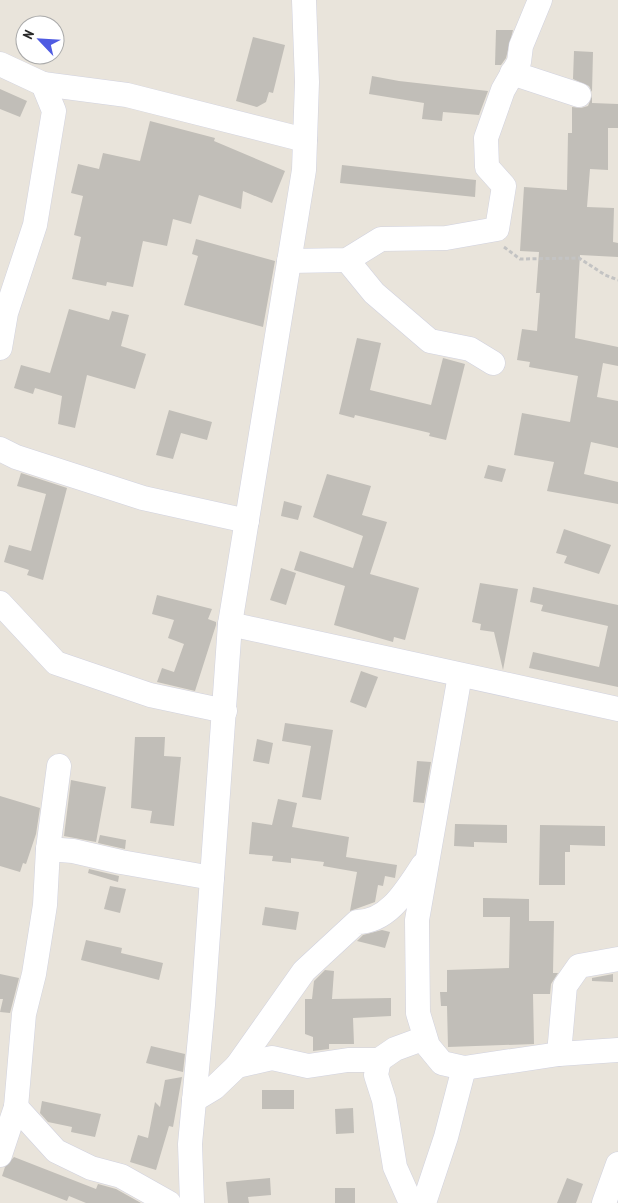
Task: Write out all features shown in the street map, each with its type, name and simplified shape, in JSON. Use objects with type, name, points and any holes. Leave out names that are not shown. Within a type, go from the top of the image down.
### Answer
[{"type":"street","points":[[192,1203],[190,1144],[212,878],[230,624],[304,170],[307,82],[304,0]]},
{"type":"street","points":[[289,261],[347,260],[381,238],[446,238],[496,229],[504,186],[487,167],[486,138],[503,90],[519,62],[521,46],[540,0]]},
{"type":"street","points":[[0,64],[42,84],[127,96],[305,140]]},
{"type":"street","points":[[512,73],[578,96]]},
{"type":"street","points":[[0,348],[6,313],[35,225],[54,111],[42,84]]},
{"type":"street","points":[[347,260],[374,293],[430,341],[470,349],[493,363]]},
{"type":"street","points":[[0,449],[16,457],[143,498],[247,521]]},
{"type":"street","points":[[0,603],[56,663],[83,670],[150,695],[224,711]]},
{"type":"street","points":[[230,624],[618,709]]},
{"type":"street","points":[[460,674],[417,920],[418,1013],[428,1046],[442,1063],[464,1068],[559,1054],[618,1050]]},
{"type":"street","points":[[0,1155],[16,1107],[24,1014],[34,974],[45,905],[48,849],[59,766]]},
{"type":"street","points":[[48,849],[72,851],[121,862],[212,878]]},
{"type":"street","points":[[194,1100],[214,1088],[237,1066],[304,971],[357,922],[371,922],[399,900],[428,857]]},
{"type":"street","points":[[559,1054],[566,986],[579,966],[618,959]]},
{"type":"street","points":[[237,1066],[272,1058],[308,1066],[348,1060],[379,1060],[395,1049],[426,1038]]},
{"type":"street","points":[[379,1060],[376,1074],[384,1100],[395,1167],[411,1203]]},
{"type":"street","points":[[424,1203],[446,1137],[464,1068]]},
{"type":"street","points":[[16,1107],[56,1151],[91,1168],[121,1176],[169,1203]]},
{"type":"street","points":[[604,1203],[618,1164]]},
{"type":"path","points":[[485,231],[520,259],[579,258],[605,276],[618,280]]},
{"type":"building","points":[[496,30],[513,30],[506,58],[501,65],[495,65]]},
{"type":"building","points":[[253,37],[285,45],[273,93],[269,92],[266,102],[257,107],[236,101]]},
{"type":"building","points":[[574,51],[593,52],[592,92],[589,86],[573,79]]},
{"type":"building","points":[[372,76],[488,91],[479,115],[443,112],[442,121],[422,119],[424,103],[369,94]]},
{"type":"building","points":[[0,89],[27,101],[20,117],[0,109]]},
{"type":"building","points":[[592,96],[592,103],[618,104],[618,128],[608,128],[608,170],[590,169],[587,207],[614,208],[613,242],[618,243],[618,257],[580,255],[575,338],[618,347],[618,366],[603,363],[597,397],[618,401],[618,448],[591,442],[584,474],[618,482],[618,504],[547,491],[554,462],[514,455],[522,413],[570,422],[578,376],[529,367],[530,362],[517,360],[522,329],[537,331],[540,293],[536,293],[539,252],[520,251],[524,187],[567,190],[568,133],[572,133],[572,107],[581,108],[588,106]]},
{"type":"building","points":[[150,121],[215,138],[214,141],[285,171],[272,203],[243,191],[241,209],[199,195],[191,224],[173,219],[167,246],[143,241],[133,287],[107,282],[106,286],[72,279],[81,237],[74,235],[83,196],[71,193],[78,164],[99,169],[103,153],[140,161]]},
{"type":"building","points":[[342,165],[476,180],[475,197],[340,183]]},
{"type":"building","points":[[196,239],[275,261],[263,327],[184,305],[198,256],[192,254]]},
{"type":"building","points":[[69,309],[109,320],[112,311],[129,315],[121,346],[146,354],[135,389],[87,375],[75,428],[58,424],[62,396],[35,388],[33,394],[14,388],[21,365],[50,373]]},
{"type":"building","points":[[357,338],[381,343],[370,390],[431,405],[443,358],[465,364],[446,440],[429,436],[430,433],[355,415],[354,418],[339,414]]},
{"type":"building","points":[[169,410],[212,422],[207,440],[181,433],[173,459],[156,455]]},
{"type":"building","points":[[488,465],[506,469],[502,482],[484,478]]},
{"type":"building","points":[[21,473],[67,488],[43,580],[27,575],[29,570],[4,562],[9,545],[31,551],[46,494],[17,486]]},
{"type":"building","points":[[327,474],[371,486],[362,515],[387,522],[370,574],[419,588],[405,640],[394,637],[393,642],[334,625],[345,586],[294,570],[300,551],[353,568],[363,536],[313,517]]},
{"type":"building","points":[[284,501],[302,506],[298,520],[281,516]]},
{"type":"building","points":[[564,529],[611,545],[599,574],[564,563],[567,556],[556,553]]},
{"type":"building","points":[[281,568],[296,573],[286,605],[270,600]]},
{"type":"building","points":[[480,583],[518,589],[503,670],[494,632],[480,630],[481,624],[472,622]]},
{"type":"building","points":[[533,587],[618,605],[618,687],[529,668],[533,652],[599,667],[608,626],[541,611],[543,605],[530,602]]},
{"type":"building","points":[[157,595],[212,609],[208,619],[216,622],[216,625],[195,691],[157,682],[162,668],[174,672],[184,644],[168,638],[174,620],[152,614]]},
{"type":"building","points":[[361,671],[378,677],[366,708],[350,702]]},
{"type":"building","points":[[285,723],[333,730],[321,800],[302,797],[311,746],[282,741]]},
{"type":"building","points":[[135,737],[165,737],[164,756],[181,757],[174,826],[150,823],[152,811],[131,808]]},
{"type":"building","points":[[257,739],[273,743],[269,764],[253,761]]},
{"type":"building","points":[[417,761],[431,762],[424,803],[413,802]]},
{"type":"building","points":[[71,780],[106,787],[96,842],[64,836]]},
{"type":"building","points":[[0,796],[40,808],[36,834],[26,864],[23,863],[20,872],[0,866]]},
{"type":"building","points":[[278,799],[297,803],[292,827],[349,837],[346,857],[397,865],[395,878],[385,876],[383,886],[378,885],[375,902],[350,911],[357,872],[323,866],[324,862],[291,858],[291,863],[272,861],[273,856],[249,854],[252,822],[272,825]]},
{"type":"building","points":[[455,824],[507,825],[507,843],[474,842],[474,847],[454,846]]},
{"type":"building","points":[[540,825],[605,826],[605,846],[570,845],[570,852],[565,852],[565,885],[539,885]]},
{"type":"building","points":[[100,835],[126,840],[125,849],[98,843]]},
{"type":"building","points":[[89,869],[119,876],[118,882],[88,873]]},
{"type":"building","points":[[110,886],[126,889],[120,913],[104,909]]},
{"type":"building","points":[[483,898],[529,899],[529,921],[554,921],[553,973],[558,973],[551,984],[550,994],[533,994],[534,1044],[448,1047],[447,1006],[441,1006],[440,992],[447,992],[447,970],[509,968],[510,917],[483,917]]},
{"type":"building","points":[[265,907],[299,912],[296,930],[262,925]]},
{"type":"building","points":[[382,930],[390,932],[385,948],[357,941],[363,935]]},
{"type":"building","points":[[86,940],[122,948],[121,953],[163,963],[159,980],[81,960]]},
{"type":"building","points":[[325,970],[334,971],[332,999],[391,998],[391,1016],[353,1018],[354,1044],[329,1044],[329,1049],[313,1051],[313,1037],[305,1034],[305,999],[312,999],[314,981]]},
{"type":"building","points":[[0,974],[19,978],[10,1013],[0,1012],[3,999],[0,999]]},
{"type":"building","points":[[613,974],[613,982],[592,981],[592,978]]},
{"type":"building","points":[[151,1046],[185,1054],[183,1072],[146,1063]]},
{"type":"building","points":[[182,1077],[173,1127],[169,1126],[156,1170],[130,1162],[138,1135],[148,1138],[155,1102],[160,1107],[165,1080]]},
{"type":"building","points":[[262,1090],[294,1090],[294,1109],[262,1109]]},
{"type":"building","points":[[42,1101],[101,1114],[95,1137],[71,1132],[72,1127],[48,1122],[40,1113]]},
{"type":"building","points":[[353,1108],[354,1133],[336,1134],[335,1109]]},
{"type":"building","points":[[14,1157],[96,1189],[98,1184],[116,1189],[141,1203],[86,1203],[69,1196],[67,1201],[2,1176],[5,1167]]},
{"type":"building","points":[[270,1178],[271,1195],[248,1197],[249,1203],[228,1203],[226,1182]]},
{"type":"building","points":[[567,1178],[583,1184],[576,1203],[557,1203]]},
{"type":"building","points":[[335,1188],[355,1188],[355,1203],[335,1203]]}]
